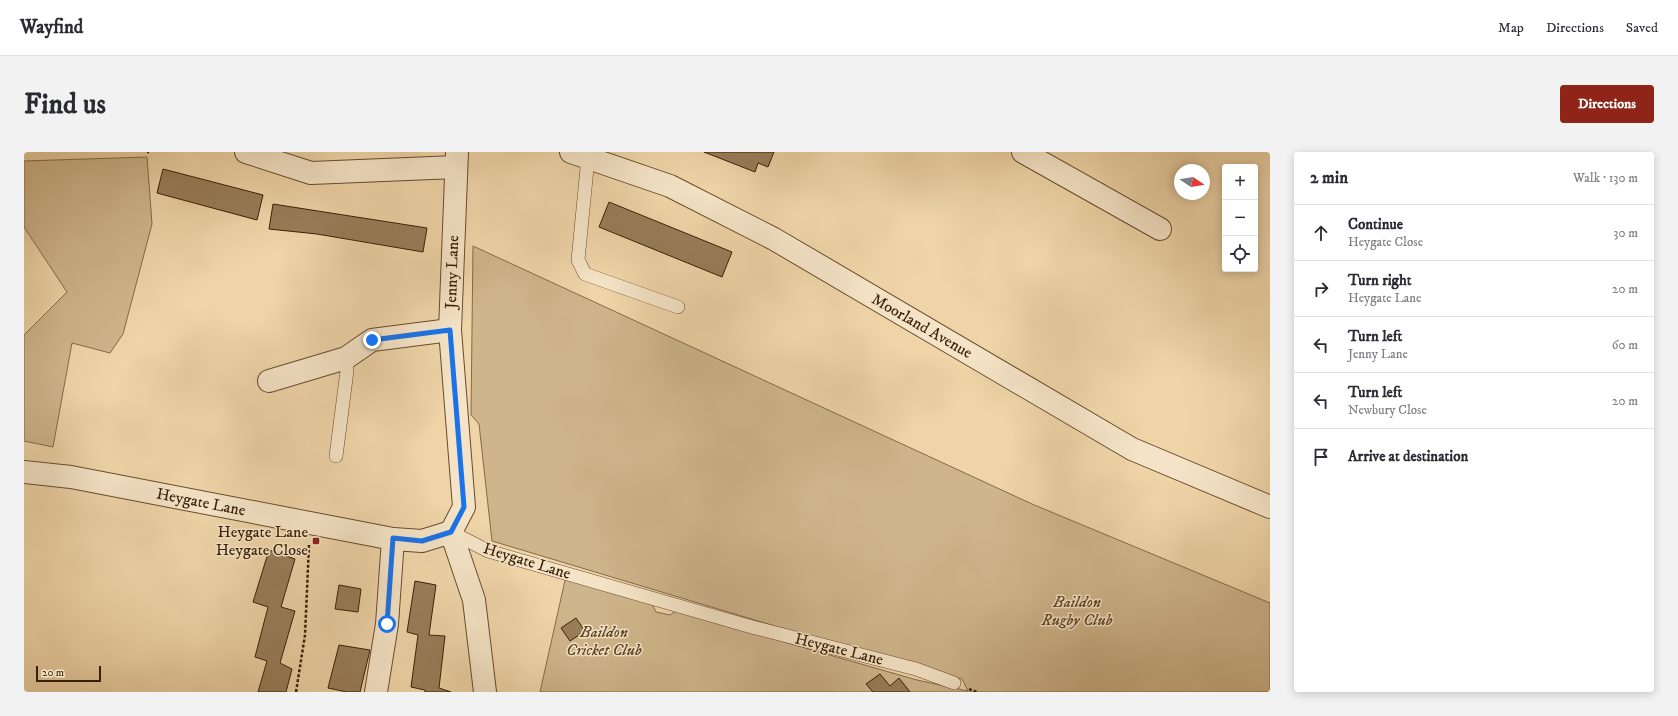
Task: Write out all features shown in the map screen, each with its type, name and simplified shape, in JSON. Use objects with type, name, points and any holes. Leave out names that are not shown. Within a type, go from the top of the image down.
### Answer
[{"type":"street","points":[[246,152],[311,174],[457,159]]},
{"type":"street","points":[[1023,152],[1160,229]]},
{"type":"street","name":"Moorland Avenue","points":[[579,155],[670,186],[739,221],[774,239],[1132,448],[1270,506]]},
{"type":"street","name":"Jenny Lane","points":[[451,532],[464,507],[450,330],[457,159]]},
{"type":"street","points":[[270,381],[346,358],[372,340],[450,330]]},
{"type":"street","name":"Heygate Lane","points":[[24,472],[71,477],[393,538],[422,541],[451,532]]},
{"type":"street","points":[[451,532],[474,600],[485,692]]},
{"type":"street","points":[[376,692],[387,624],[393,538]]},
{"type":"lane","points":[[579,155],[578,260],[585,274],[678,307]]},
{"type":"lane","points":[[336,456],[347,371],[346,358]]},
{"type":"lane","name":"Heygate Lane","points":[[451,532],[488,551],[752,627],[916,669],[954,683]]},
{"type":"path","points":[[296,692],[304,635],[310,523]]},
{"type":"green space","points":[[147,157],[152,224],[123,334],[110,353],[72,343],[53,447],[24,441],[24,335],[67,292],[24,227],[24,161]]},
{"type":"green space","points":[[473,246],[1032,504],[1270,603],[1270,692],[540,692],[566,576],[652,604],[656,612],[670,615],[676,611],[917,680],[968,691],[962,679],[828,642],[492,541],[479,424],[471,415]]},
{"type":"building","points":[[704,152],[774,152],[768,167],[758,163],[755,172]]},
{"type":"building","points":[[163,169],[263,195],[257,220],[157,193]]},
{"type":"building","points":[[609,202],[732,252],[722,277],[599,227]]},
{"type":"building","points":[[273,204],[427,228],[423,252],[317,234],[269,229]]},
{"type":"building","points":[[269,550],[295,559],[281,607],[295,611],[280,663],[292,669],[286,692],[258,692],[267,661],[255,657],[268,607],[253,602]]},
{"type":"building","points":[[415,581],[436,585],[429,635],[445,636],[439,688],[451,692],[425,692],[425,690],[411,687],[418,635],[407,632]]},
{"type":"building","points":[[339,585],[361,589],[358,612],[335,609]]},
{"type":"building","points":[[576,618],[585,631],[570,641],[561,628]]},
{"type":"building","points":[[339,645],[370,650],[360,692],[347,692],[328,688]]},
{"type":"building","points":[[880,674],[890,686],[899,678],[910,692],[873,692],[866,684]]},
{"type":"place","name":"Heygate Lane Heygate Close","points":[[316,541]]},
{"type":"route","points":[[372,340],[450,330],[464,507],[451,532],[422,541],[393,538],[387,624]]},
{"type":"park label","name":"Baildon Rugby Club","points":[[1077,611]]},
{"type":"park label","name":"Baildon Cricket Club","points":[[604,641]]}]
